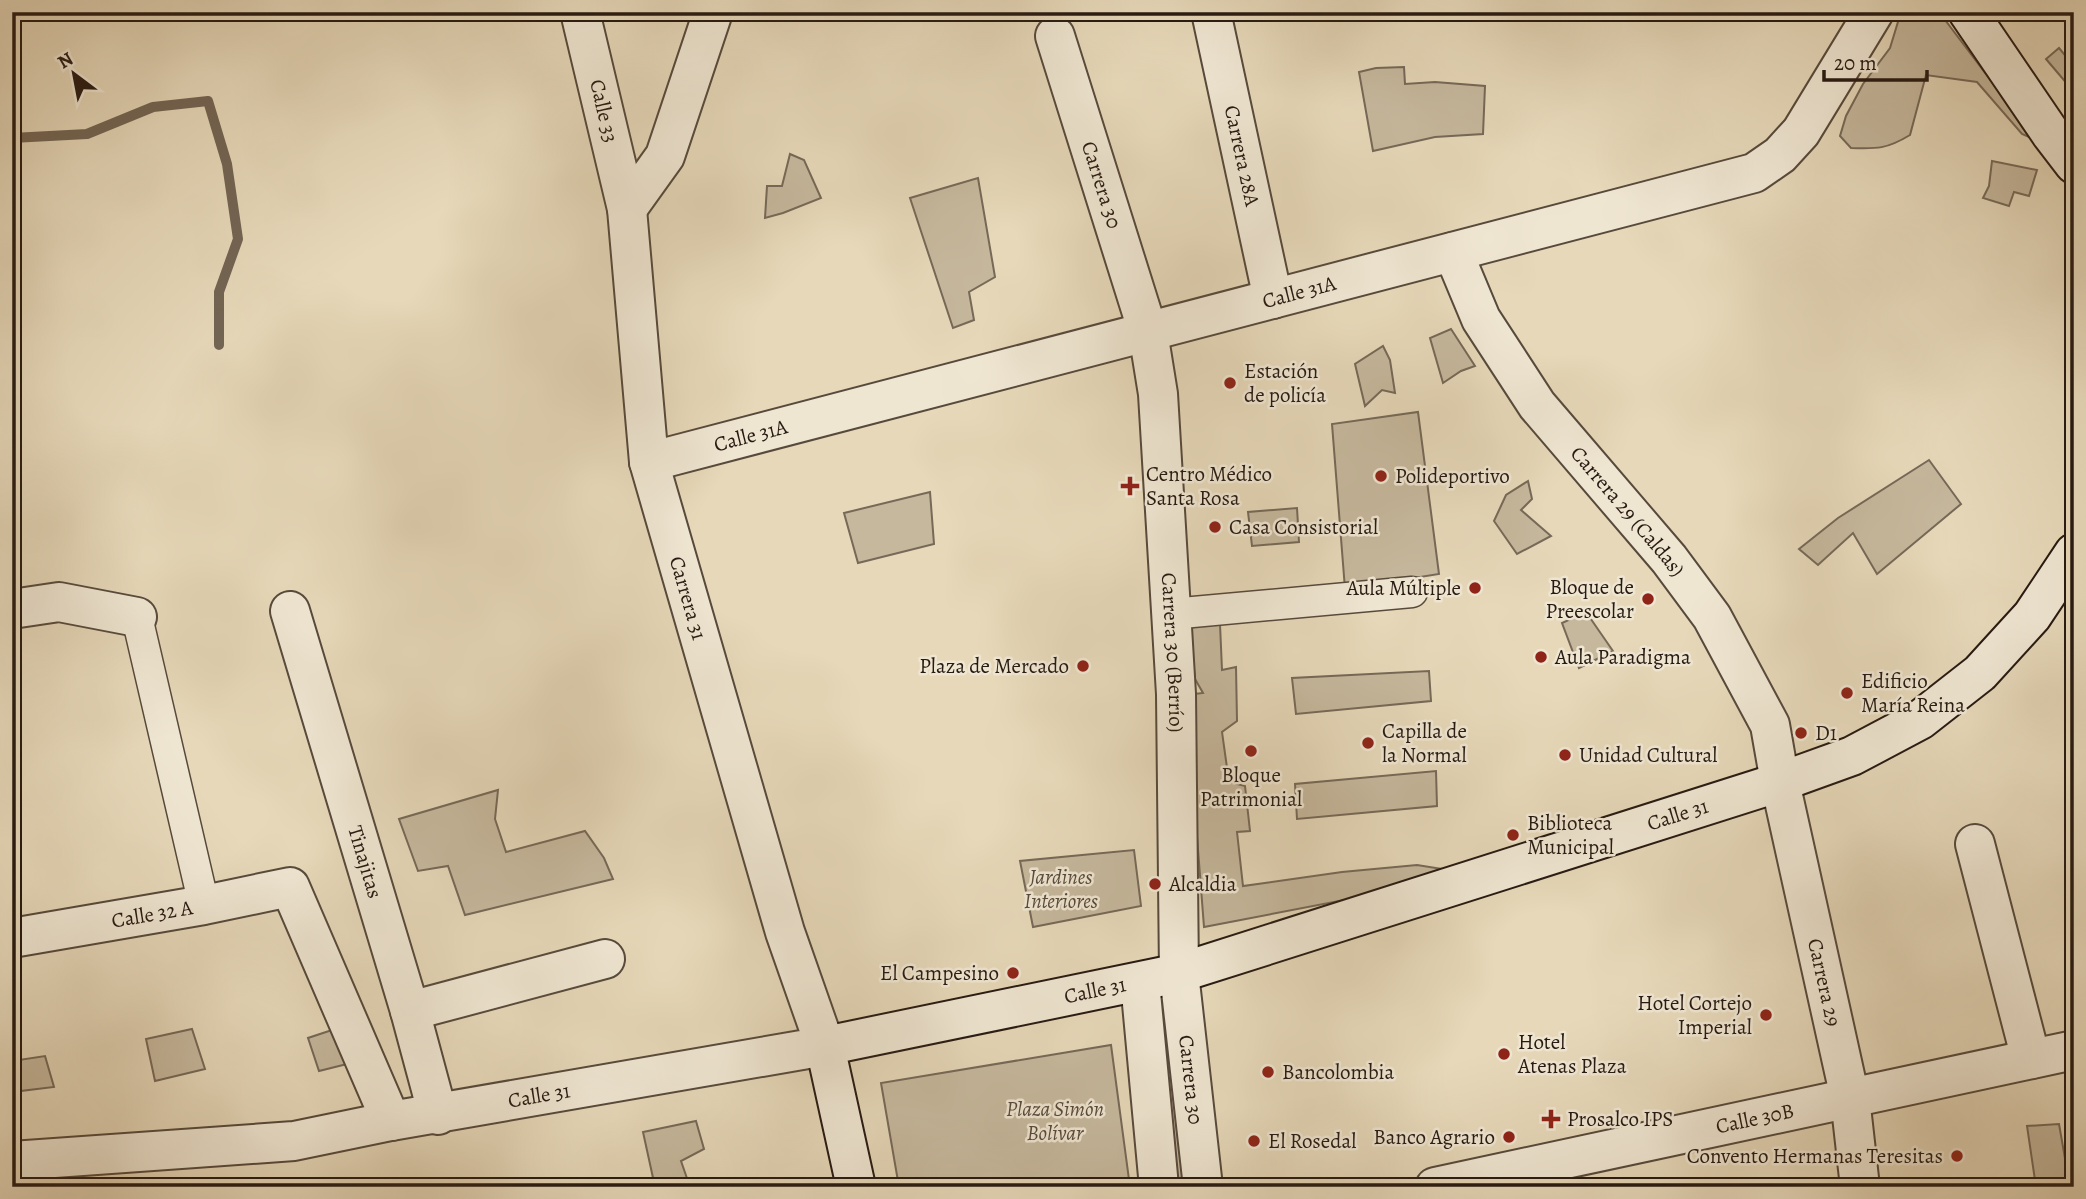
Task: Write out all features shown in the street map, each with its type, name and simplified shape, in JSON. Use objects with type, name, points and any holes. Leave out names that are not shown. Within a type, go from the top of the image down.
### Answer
[{"type":"street","name":"Calle 33","points":[[580,12],[627,209]]},
{"type":"street","points":[[627,209],[665,156],[713,12]]},
{"type":"street","name":"Carrera 28A","points":[[1211,12],[1273,299]]},
{"type":"street","name":"Calle 31A","points":[[649,462],[1754,173],[1780,155],[1801,132],[1874,12]]},
{"type":"street","points":[[1968,12],[2074,164]]},
{"type":"street","name":"Carrera 30","points":[[1055,36],[1148,332]]},
{"type":"street","name":"Carrera 31","points":[[627,209],[649,462],[785,932],[825,1046],[856,1187]]},
{"type":"street","name":"Carrera 29 (Caldas)","points":[[1453,252],[1481,319],[1537,405],[1669,559],[1712,617],[1770,725],[1780,782]]},
{"type":"street","name":"Carrera 30 (Berrío)","points":[[1148,332],[1158,394],[1176,694],[1179,974]]},
{"type":"street","name":"Calle 31","points":[[12,1161],[294,1141],[391,1121],[825,1046],[1179,974],[1852,757],[1920,720],[1980,673],[2032,616],[2074,552]]},
{"type":"street","points":[[1171,614],[1412,592]]},
{"type":"street","points":[[12,609],[59,602],[137,617],[204,905]]},
{"type":"street","name":"Tinajitas","points":[[290,611],[410,1011],[438,1115]]},
{"type":"street","name":"Carrera 29","points":[[1780,782],[1850,1098],[1860,1187]]},
{"type":"street","points":[[1975,844],[2031,1059]]},
{"type":"street","name":"Calle 32 A","points":[[12,938],[204,905],[290,887],[391,1121]]},
{"type":"street","points":[[410,1011],[605,959]]},
{"type":"street","name":"Carrera 30","points":[[1179,974],[1203,1187]]},
{"type":"street","name":"Carrera 30","points":[[1140,982],[1160,1187]]},
{"type":"street","name":"Calle 30B","points":[[1435,1187],[2074,1050]]},
{"type":"green space","points":[[1901,12],[1939,12],[2036,140],[2022,134],[1977,82],[1926,75],[1910,135],[1882,147],[1851,148],[1840,136],[1846,116],[1863,84],[1890,48]]},
{"type":"green space","points":[[2059,48],[2074,66],[2074,92],[2046,59]]},
{"type":"green space","points":[[1404,67],[1405,84],[1435,82],[1485,86],[1483,134],[1435,137],[1373,151],[1359,72]]},
{"type":"green space","points":[[790,154],[804,160],[821,198],[765,218],[767,186],[782,186]]},
{"type":"green space","points":[[1992,161],[2037,170],[2029,196],[2014,192],[2009,206],[1983,198],[1989,186]]},
{"type":"green space","points":[[978,178],[995,277],[969,292],[974,320],[953,328],[910,198]]},
{"type":"green space","points":[[1451,329],[1475,366],[1461,371],[1443,383],[1430,338]]},
{"type":"green space","points":[[1383,346],[1390,360],[1395,393],[1382,390],[1365,406],[1355,364]]},
{"type":"green space","name":"Polideportivo","points":[[1418,412],[1439,574],[1345,589],[1332,424]]},
{"type":"green space","points":[[1929,460],[1961,504],[1877,574],[1853,533],[1818,565],[1799,549],[1838,518]]},
{"type":"green space","points":[[1528,481],[1532,499],[1521,510],[1551,536],[1517,554],[1494,521],[1506,495]]},
{"type":"green space","points":[[930,492],[934,544],[858,563],[844,513]]},
{"type":"green space","points":[[1297,508],[1299,542],[1252,546],[1248,512]]},
{"type":"green space","points":[[1586,612],[1613,651],[1579,668],[1562,623]]},
{"type":"green space","points":[[1189,622],[1220,624],[1222,670],[1236,667],[1237,721],[1222,732],[1229,782],[1245,786],[1250,831],[1237,832],[1243,886],[1417,865],[1485,873],[1204,927],[1186,695],[1203,693],[1195,679]]},
{"type":"green space","points":[[1429,671],[1431,701],[1296,714],[1292,678]]},
{"type":"green space","points":[[1436,771],[1437,806],[1297,819],[1295,784]]},
{"type":"green space","points":[[498,790],[495,819],[506,852],[585,831],[604,858],[613,879],[465,915],[448,866],[418,871],[399,819]]},
{"type":"green space","name":"Jardines Interiores","points":[[1134,850],[1141,906],[1033,927],[1020,861]]},
{"type":"green space","points":[[192,1029],[205,1069],[155,1081],[146,1039]]},
{"type":"green space","points":[[335,1029],[347,1064],[319,1071],[308,1038]]},
{"type":"green space","points":[[1158,1034],[1168,1041],[1186,1187],[1168,1187]]},
{"type":"green space","name":"Plaza Simón Bolívar","points":[[1111,1045],[1130,1187],[899,1187],[881,1083]]},
{"type":"green space","points":[[45,1056],[54,1087],[12,1092],[12,1061]]},
{"type":"green space","points":[[696,1121],[704,1149],[681,1161],[690,1187],[655,1187],[643,1132]]},
{"type":"green space","points":[[2059,1124],[2070,1187],[2036,1187],[2027,1126]]},
{"type":"waterway","points":[[12,138],[87,134],[153,107],[208,101],[227,164],[238,239],[219,292],[219,345]]},
{"type":"place","name":"Estación de policía","points":[[1230,383]]},
{"type":"place","name":"Polideportivo","points":[[1381,476]]},
{"type":"place","name":"Centro Médico Santa Rosa","points":[[1130,486]]},
{"type":"place","name":"Casa Consistorial","points":[[1215,527]]},
{"type":"place","name":"Aula Múltiple","points":[[1475,588]]},
{"type":"place","name":"Bloque de Preescolar","points":[[1648,599]]},
{"type":"place","name":"Aula Paradigma","points":[[1541,657]]},
{"type":"place","name":"Plaza de Mercado","points":[[1083,666]]},
{"type":"place","name":"Edificio María Reina","points":[[1847,693]]},
{"type":"place","name":"D1","points":[[1801,733]]},
{"type":"place","name":"Capilla de la Normal","points":[[1368,743]]},
{"type":"place","name":"Bloque Patrimonial","points":[[1251,751]]},
{"type":"place","name":"Unidad Cultural","points":[[1565,755]]},
{"type":"place","name":"Biblioteca Municipal","points":[[1513,835]]},
{"type":"place","name":"Alcaldia","points":[[1155,884]]},
{"type":"place","name":"El Campesino","points":[[1013,973]]},
{"type":"place","name":"Hotel Cortejo Imperial","points":[[1766,1015]]},
{"type":"place","name":"Hotel Atenas Plaza","points":[[1504,1054]]},
{"type":"place","name":"Bancolombia","points":[[1268,1072]]},
{"type":"place","name":"Prosalco IPS","points":[[1551,1119]]},
{"type":"place","name":"Banco Agrario","points":[[1509,1137]]},
{"type":"place","name":"El Rosedal","points":[[1254,1141]]},
{"type":"place","name":"Convento Hermanas Teresitas","points":[[1957,1156]]}]
